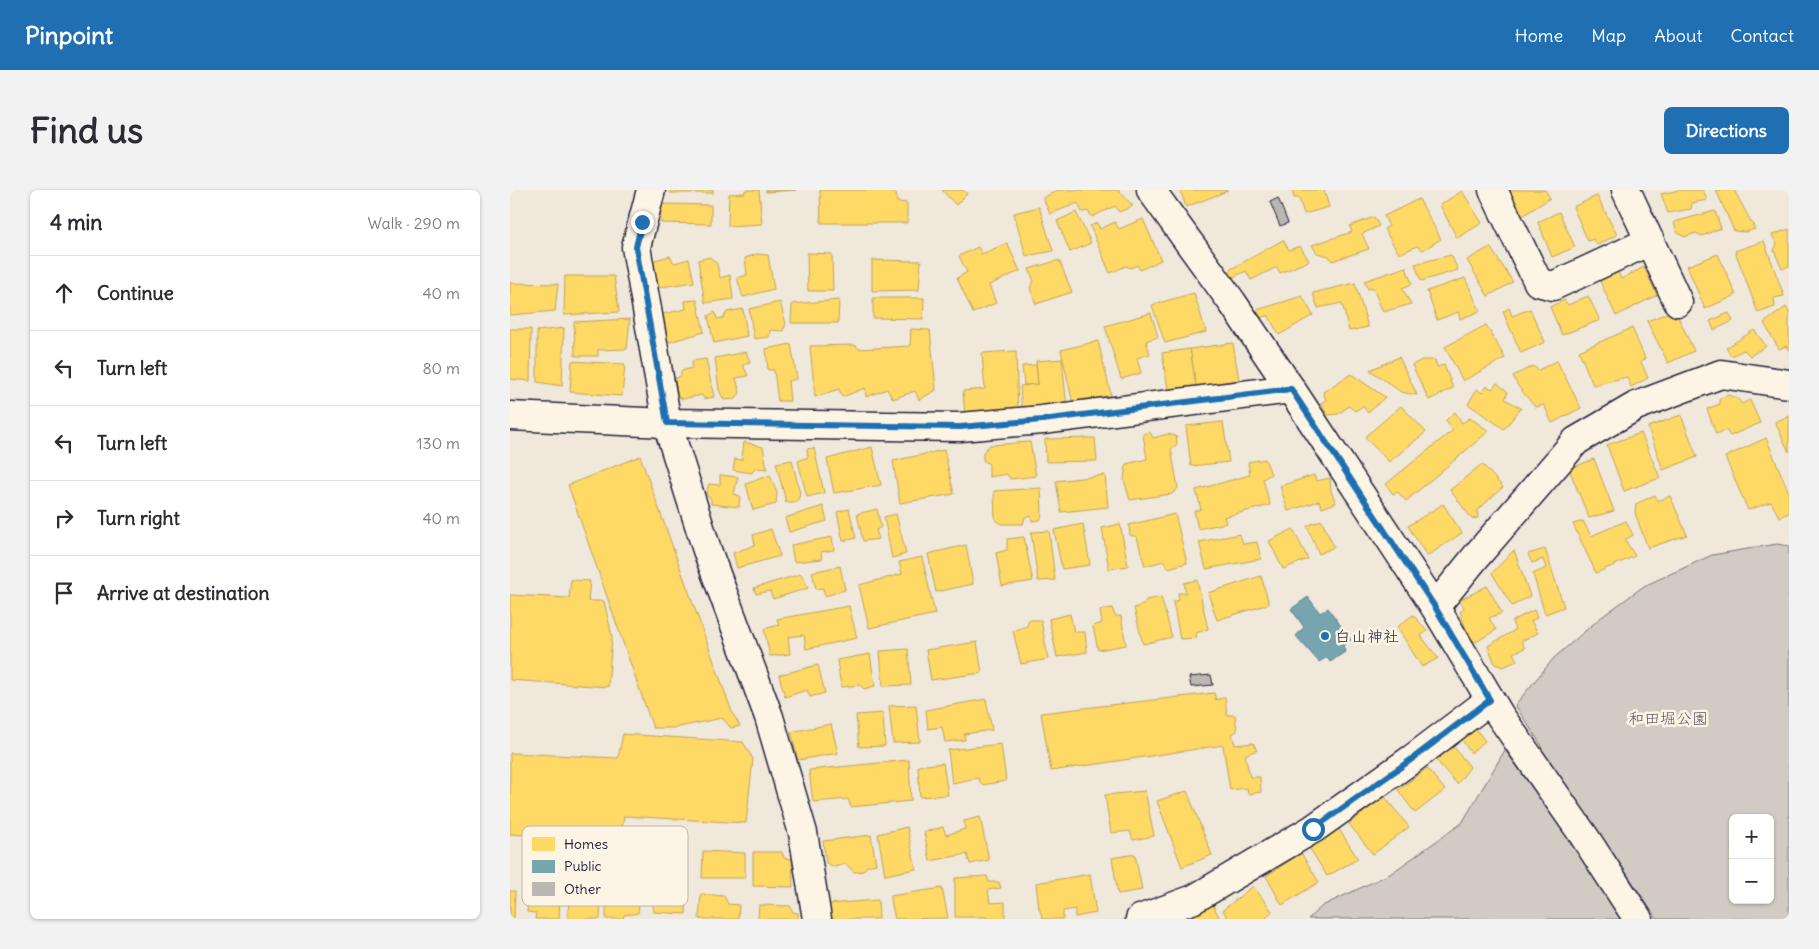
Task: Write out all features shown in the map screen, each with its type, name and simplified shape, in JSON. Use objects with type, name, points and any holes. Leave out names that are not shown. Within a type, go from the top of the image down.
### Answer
[{"type":"street","points":[[651,190],[636,247],[667,423],[707,550],[769,717],[803,833],[817,919]]},
{"type":"street","points":[[1151,190],[1232,302],[1291,389],[1435,607],[1490,700],[1584,836],[1638,919]]},
{"type":"street","points":[[1493,190],[1538,282],[1553,286],[1650,241]]},
{"type":"street","points":[[1626,190],[1678,302]]},
{"type":"street","points":[[1435,607],[1576,440],[1636,406],[1721,374],[1789,384]]},
{"type":"street","points":[[510,416],[667,423],[960,427],[1042,420],[1291,389]]},
{"type":"street","points":[[1140,919],[1194,899],[1313,829],[1412,759],[1490,700]]},
{"type":"green space","name":"和田堀公園","points":[[1777,544],[1789,546],[1789,919],[1657,919],[1613,853],[1539,757],[1542,746],[1515,705],[1554,658],[1599,619],[1644,586],[1712,555]]},
{"type":"green space","points":[[1505,750],[1587,862],[1623,919],[1308,919],[1322,906],[1390,874],[1462,823]]},
{"type":"building: Homes","points":[[670,190],[713,190],[713,193],[670,193]]},
{"type":"building: Homes","points":[[745,190],[759,190],[762,224],[728,226],[729,194],[745,193]]},
{"type":"building: Homes","points":[[766,190],[796,190],[766,192]]},
{"type":"building: Homes","points":[[820,190],[887,190],[887,192],[896,193],[897,202],[907,203],[907,223],[821,223]]},
{"type":"building: Homes","points":[[942,190],[963,190],[967,194],[956,205]]},
{"type":"building: Homes","points":[[1058,190],[1118,190],[1133,206],[1119,212],[1115,206],[1092,217],[1088,211],[1082,212],[1078,203],[1050,214],[1043,198]]},
{"type":"building: Homes","points":[[1180,190],[1227,190],[1227,191],[1186,207]]},
{"type":"building: Homes","points":[[1292,190],[1324,190],[1329,207],[1304,214],[1299,198],[1294,198]]},
{"type":"building: Homes","points":[[1504,190],[1545,190],[1550,198],[1521,217]]},
{"type":"building: Homes","points":[[1680,190],[1703,190],[1707,200],[1692,203],[1691,209],[1668,213],[1661,194]]},
{"type":"building: Homes","points":[[1716,190],[1734,190],[1755,229],[1745,232],[1734,231]]},
{"type":"building: Homes","points":[[1462,191],[1482,223],[1457,238],[1440,205]]},
{"type":"building: Homes","points":[[1597,196],[1617,235],[1597,245],[1593,239],[1588,241],[1573,207]]},
{"type":"building: Homes","points":[[1419,199],[1441,239],[1423,250],[1417,246],[1399,254],[1384,229],[1389,226],[1384,216]]},
{"type":"building: Homes","points":[[660,204],[711,205],[711,224],[661,223]]},
{"type":"building: Homes","points":[[1039,207],[1053,251],[1026,256],[1014,213]]},
{"type":"building: Homes","points":[[1715,211],[1721,228],[1702,236],[1696,233],[1684,237],[1677,232],[1674,222]]},
{"type":"building: Homes","points":[[1076,212],[1091,243],[1070,252],[1057,221]]},
{"type":"building: Homes","points":[[1559,212],[1575,247],[1552,257],[1538,222]]},
{"type":"building: Homes","points":[[1374,217],[1379,226],[1362,234],[1369,249],[1332,261],[1329,256],[1317,253],[1312,245],[1352,232],[1350,226]]},
{"type":"building: Homes","points":[[1143,219],[1161,260],[1140,270],[1137,265],[1131,268],[1126,266],[1110,273],[1090,226],[1097,223],[1100,229],[1115,222],[1119,229]]},
{"type":"building: Homes","points":[[1789,229],[1789,266],[1782,269],[1774,250],[1777,244],[1772,235]]},
{"type":"building: Homes","points":[[1283,240],[1289,250],[1300,246],[1309,261],[1280,273],[1277,267],[1251,280],[1246,271],[1233,277],[1226,272]]},
{"type":"building: Homes","points":[[1764,241],[1784,296],[1774,298],[1775,307],[1758,313],[1735,251]]},
{"type":"building: Homes","points":[[1007,243],[1020,271],[989,285],[996,303],[973,313],[957,278],[967,272],[959,256],[978,247],[982,254]]},
{"type":"building: Homes","points":[[1490,247],[1513,282],[1488,296],[1467,260]]},
{"type":"building: Homes","points":[[807,253],[832,254],[833,291],[808,291]]},
{"type":"building: Homes","points":[[757,254],[768,255],[774,289],[743,297],[737,278],[747,275],[745,258]]},
{"type":"building: Homes","points":[[1718,254],[1736,295],[1705,309],[1687,266]]},
{"type":"building: Homes","points":[[1451,255],[1458,270],[1421,281],[1415,264]]},
{"type":"building: Homes","points":[[670,256],[674,263],[689,259],[694,282],[654,288],[647,262]]},
{"type":"building: Homes","points":[[710,257],[717,264],[720,278],[730,275],[733,299],[705,303],[698,260]]},
{"type":"building: Homes","points":[[872,260],[921,261],[919,290],[872,291]]},
{"type":"building: Homes","points":[[1059,260],[1072,292],[1036,304],[1030,288],[1034,281],[1029,269]]},
{"type":"building: Homes","points":[[1406,267],[1412,284],[1402,288],[1411,304],[1383,312],[1373,288],[1368,289],[1364,281]]},
{"type":"building: Homes","points":[[1644,267],[1657,295],[1616,316],[1600,281],[1618,272],[1621,279]]},
{"type":"building: Homes","points":[[565,276],[614,276],[619,312],[564,315]]},
{"type":"building: Homes","points":[[1465,278],[1480,311],[1460,319],[1458,312],[1437,320],[1427,291]]},
{"type":"building: Homes","points":[[510,283],[558,284],[555,311],[510,315]]},
{"type":"building: Homes","points":[[1355,283],[1368,327],[1349,331],[1342,303],[1318,308],[1313,293]]},
{"type":"building: Homes","points":[[1194,293],[1206,332],[1165,343],[1152,305]]},
{"type":"building: Homes","points":[[1302,296],[1313,315],[1279,335],[1268,315],[1258,319],[1254,311]]},
{"type":"building: Homes","points":[[1588,296],[1600,320],[1562,335],[1550,307],[1564,300],[1568,305]]},
{"type":"building: Homes","points":[[873,298],[924,298],[923,319],[873,318]]},
{"type":"building: Homes","points":[[697,300],[704,332],[669,342],[663,334],[660,323],[663,314],[686,309],[685,301]]},
{"type":"building: Homes","points":[[839,300],[838,323],[791,323],[792,304]]},
{"type":"building: Homes","points":[[780,302],[786,324],[783,331],[770,330],[769,337],[754,339],[749,309]]},
{"type":"building: Homes","points":[[1786,307],[1789,312],[1789,351],[1786,346],[1779,349],[1764,323]]},
{"type":"building: Homes","points":[[1509,308],[1512,316],[1530,309],[1545,342],[1521,353],[1503,312]]},
{"type":"building: Homes","points":[[743,309],[747,336],[714,343],[708,316],[715,312],[717,319],[723,318],[727,312]]},
{"type":"building: Homes","points":[[1675,310],[1694,351],[1668,363],[1647,321]]},
{"type":"building: Homes","points":[[1151,313],[1158,337],[1146,341],[1150,354],[1137,358],[1141,373],[1121,379],[1105,326]]},
{"type":"building: Homes","points":[[1729,313],[1733,321],[1714,330],[1710,321]]},
{"type":"building: Homes","points":[[630,319],[627,349],[598,350],[598,356],[575,356],[574,322]]},
{"type":"building: Homes","points":[[1486,325],[1505,358],[1463,381],[1445,347]]},
{"type":"building: Homes","points":[[564,328],[562,386],[537,382],[537,331]]},
{"type":"building: Homes","points":[[1632,328],[1645,358],[1641,362],[1648,378],[1631,387],[1627,377],[1593,385],[1579,351]]},
{"type":"building: Homes","points":[[510,329],[531,329],[530,381],[510,379]]},
{"type":"building: Homes","points":[[911,329],[930,330],[936,390],[919,400],[915,391],[893,399],[887,389],[866,397],[865,388],[842,397],[839,389],[815,397],[810,346],[855,345],[859,349],[910,346]]},
{"type":"building: Homes","points":[[1754,330],[1766,346],[1750,356],[1744,350],[1731,356],[1726,348]]},
{"type":"building: Homes","points":[[1098,341],[1111,395],[1073,404],[1061,350]]},
{"type":"building: Homes","points":[[1233,343],[1239,380],[1196,386],[1190,349]]},
{"type":"building: Homes","points":[[791,344],[797,379],[788,381],[790,401],[778,401],[774,370],[768,370],[766,349]]},
{"type":"building: Homes","points":[[1190,349],[1196,386],[1168,389],[1162,353]]},
{"type":"building: Homes","points":[[1016,351],[1018,414],[965,419],[963,391],[985,389],[982,353]]},
{"type":"building: Homes","points":[[746,352],[750,362],[743,365],[748,376],[736,378],[740,393],[735,399],[724,400],[719,390],[715,358]]},
{"type":"building: Homes","points":[[1399,357],[1417,395],[1401,392],[1370,370]]},
{"type":"building: Homes","points":[[706,359],[714,397],[704,399],[702,395],[682,399],[673,393],[671,380],[681,376],[681,371],[692,368],[692,361]]},
{"type":"building: Homes","points":[[1062,359],[1067,408],[1022,414],[1020,386],[1038,384],[1036,361]]},
{"type":"building: Homes","points":[[1422,360],[1435,360],[1437,367],[1444,365],[1453,388],[1429,400],[1412,365]]},
{"type":"building: Homes","points":[[572,361],[625,364],[622,396],[570,392]]},
{"type":"building: Homes","points":[[1557,361],[1581,408],[1552,423],[1544,405],[1535,407],[1518,386],[1513,376],[1533,366],[1538,370]]},
{"type":"building: Homes","points":[[1036,365],[1038,384],[1024,385],[1022,366]]},
{"type":"building: Homes","points":[[1351,374],[1385,397],[1368,413],[1363,406],[1355,411],[1349,406],[1338,414],[1327,415],[1321,403],[1326,400],[1323,392]]},
{"type":"building: Homes","points":[[1497,383],[1508,392],[1505,399],[1521,408],[1504,429],[1468,404],[1477,389],[1482,393],[1487,386],[1492,389]]},
{"type":"building: Homes","points":[[1728,395],[1738,399],[1742,404],[1750,400],[1760,423],[1730,436],[1726,430],[1716,434],[1707,409],[1720,404],[1719,399]]},
{"type":"building: Homes","points":[[1401,406],[1426,432],[1389,462],[1365,437]]},
{"type":"building: Homes","points":[[1455,412],[1462,423],[1470,418],[1489,431],[1406,501],[1398,492],[1393,494],[1386,484],[1453,430],[1446,420]]},
{"type":"building: Homes","points":[[1681,415],[1697,457],[1663,470],[1648,427]]},
{"type":"building: Homes","points":[[1789,416],[1789,452],[1775,422]]},
{"type":"building: Homes","points":[[1223,422],[1229,462],[1191,466],[1186,426]]},
{"type":"building: Homes","points":[[1150,432],[1153,438],[1168,434],[1176,436],[1177,444],[1171,449],[1178,488],[1172,494],[1130,500],[1124,480],[1126,464],[1147,459],[1143,434]]},
{"type":"building: Homes","points":[[1641,433],[1660,478],[1624,491],[1607,445]]},
{"type":"building: Homes","points":[[1095,438],[1097,461],[1046,462],[1045,439]]},
{"type":"building: Homes","points":[[1766,438],[1789,493],[1789,513],[1779,517],[1771,502],[1748,510],[1725,457]]},
{"type":"building: Homes","points":[[744,442],[763,447],[767,469],[755,468],[752,473],[733,470],[735,459],[742,460]]},
{"type":"building: Homes","points":[[1030,442],[1036,476],[1010,479],[1007,474],[989,477],[989,464],[983,460],[983,452],[990,445]]},
{"type":"building: Homes","points":[[872,447],[881,485],[834,493],[827,459]]},
{"type":"building: Homes","points":[[814,448],[824,493],[807,497],[798,461],[808,457],[807,449]]},
{"type":"building: Homes","points":[[944,450],[954,494],[900,503],[893,461]]},
{"type":"building: Homes","points":[[640,456],[732,712],[740,726],[731,728],[722,718],[674,728],[653,728],[568,485]]},
{"type":"building: Homes","points":[[1265,459],[1271,474],[1263,479],[1270,505],[1224,517],[1226,523],[1198,529],[1194,511],[1201,509],[1196,490],[1250,475],[1248,462]]},
{"type":"building: Homes","points":[[1594,459],[1614,511],[1589,518],[1569,469]]},
{"type":"building: Homes","points":[[792,460],[800,494],[797,502],[786,502],[776,463]]},
{"type":"building: Homes","points":[[1482,464],[1503,487],[1477,511],[1478,518],[1472,519],[1450,490]]},
{"type":"building: Homes","points":[[720,475],[738,477],[734,494],[740,496],[739,507],[711,504],[711,499],[706,494],[709,484],[720,485]]},
{"type":"building: Homes","points":[[770,475],[777,493],[776,504],[753,510],[746,484]]},
{"type":"building: Homes","points":[[1105,475],[1108,507],[1061,512],[1056,481]]},
{"type":"building: Homes","points":[[1314,475],[1316,481],[1330,478],[1331,491],[1336,503],[1322,508],[1319,501],[1288,511],[1280,486]]},
{"type":"building: Homes","points":[[1041,488],[1042,515],[1040,520],[1032,521],[1031,516],[1025,517],[1023,524],[1001,524],[995,519],[994,491]]},
{"type":"building: Homes","points":[[1655,495],[1658,501],[1670,496],[1687,535],[1648,548],[1635,513],[1636,504]]},
{"type":"building: Homes","points":[[1443,504],[1462,533],[1427,556],[1408,526]]},
{"type":"building: Homes","points":[[823,506],[827,521],[789,532],[785,518]]},
{"type":"building: Homes","points":[[849,509],[856,538],[843,541],[837,512]]},
{"type":"building: Homes","points":[[877,509],[881,527],[876,530],[879,539],[863,541],[857,514]]},
{"type":"building: Homes","points":[[896,514],[906,554],[892,558],[884,517]]},
{"type":"building: Homes","points":[[1175,514],[1187,563],[1168,568],[1164,561],[1145,566],[1137,537],[1130,535],[1129,525]]},
{"type":"building: Homes","points":[[1321,520],[1334,547],[1319,554],[1307,526]]},
{"type":"building: Homes","points":[[1583,521],[1591,536],[1626,521],[1633,535],[1625,540],[1635,556],[1596,573],[1573,524]]},
{"type":"building: Homes","points":[[1083,524],[1090,565],[1062,569],[1054,530]]},
{"type":"building: Homes","points":[[1120,524],[1128,566],[1109,569],[1102,528]]},
{"type":"building: Homes","points":[[771,529],[780,556],[737,568],[733,553],[755,545],[753,535]]},
{"type":"building: Homes","points":[[1293,529],[1308,559],[1283,569],[1269,541]]},
{"type":"building: Homes","points":[[1049,531],[1055,580],[1038,581],[1031,532]]},
{"type":"building: Homes","points":[[1240,534],[1243,544],[1257,542],[1261,559],[1206,569],[1199,542]]},
{"type":"building: Homes","points":[[832,537],[834,550],[821,552],[822,559],[794,562],[791,545]]},
{"type":"building: Homes","points":[[1024,537],[1033,581],[1002,586],[996,553],[1007,550],[1007,539]]},
{"type":"building: Homes","points":[[966,545],[973,584],[936,592],[928,554]]},
{"type":"building: Homes","points":[[1545,549],[1564,607],[1545,614],[1533,574],[1546,568],[1543,559],[1532,563],[1528,554]]},
{"type":"building: Homes","points":[[1514,550],[1530,596],[1512,606],[1492,573]]},
{"type":"building: Homes","points":[[922,557],[935,614],[869,628],[859,585],[902,574],[899,562]]},
{"type":"building: Homes","points":[[840,566],[845,590],[825,596],[823,588],[816,589],[812,572]]},
{"type":"building: Homes","points":[[801,574],[808,588],[773,599],[770,591],[756,594],[754,588]]},
{"type":"building: Homes","points":[[1261,576],[1269,604],[1217,620],[1208,593]]},
{"type":"building: Homes","points":[[571,580],[590,581],[588,601],[604,601],[612,636],[608,687],[510,680],[510,595],[569,598]]},
{"type":"building: Homes","points":[[1197,580],[1208,629],[1196,633],[1197,638],[1180,639],[1173,602],[1179,600],[1178,593],[1186,593],[1184,583]]},
{"type":"building: Homes","points":[[1487,586],[1502,613],[1489,618],[1496,630],[1476,642],[1469,638],[1460,612],[1464,608],[1460,600]]},
{"type":"building: Homes","points":[[1161,597],[1172,637],[1143,644],[1134,608],[1144,604],[1146,600]]},
{"type":"building: Homes","points":[[849,606],[857,638],[806,649],[804,635],[788,637],[790,654],[770,656],[764,629],[779,625],[777,619]]},
{"type":"building: Homes","points":[[1112,608],[1115,616],[1121,616],[1126,645],[1098,650],[1093,626],[1102,623],[1100,610]]},
{"type":"building: Homes","points":[[1534,610],[1537,618],[1531,621],[1538,633],[1521,641],[1525,648],[1513,653],[1517,661],[1503,667],[1495,664],[1488,646],[1515,630],[1512,621]]},
{"type":"building: Homes","points":[[1070,614],[1074,632],[1085,632],[1087,652],[1057,657],[1049,619]]},
{"type":"building: Homes","points":[[1413,615],[1427,631],[1421,636],[1438,658],[1422,667],[1397,627]]},
{"type":"building: Homes","points":[[1029,620],[1041,620],[1048,659],[1021,664],[1013,631],[1027,626]]},
{"type":"building: Homes","points":[[977,642],[982,673],[931,680],[926,650]]},
{"type":"building: Homes","points":[[908,649],[911,685],[883,686],[880,651]]},
{"type":"building: Homes","points":[[870,654],[875,686],[864,689],[860,685],[841,687],[837,660]]},
{"type":"building: Homes","points":[[818,665],[825,693],[810,697],[807,690],[785,697],[779,675]]},
{"type":"building: Homes","points":[[1214,693],[1216,700],[1225,697],[1227,715],[1235,715],[1237,731],[1232,734],[1235,745],[1253,743],[1257,750],[1245,755],[1250,777],[1260,777],[1261,792],[1248,794],[1247,788],[1230,790],[1223,745],[1051,771],[1041,713]]},
{"type":"building: Homes","points":[[986,699],[992,730],[964,734],[965,740],[945,742],[942,727],[928,729],[926,710]]},
{"type":"building: Homes","points":[[916,705],[920,742],[893,743],[889,706]]},
{"type":"building: Homes","points":[[883,713],[885,746],[859,747],[856,715]]},
{"type":"building: Homes","points":[[831,724],[838,753],[798,760],[791,732]]},
{"type":"building: Homes","points":[[1475,728],[1485,741],[1471,753],[1462,740]]},
{"type":"building: Homes","points":[[623,734],[743,742],[753,759],[746,823],[624,816],[622,826],[522,826],[522,835],[510,834],[510,753],[618,758]]},
{"type":"building: Homes","points":[[1001,744],[1006,781],[982,785],[978,778],[952,783],[948,750]]},
{"type":"building: Homes","points":[[1453,746],[1470,767],[1457,784],[1436,760]]},
{"type":"building: Homes","points":[[909,760],[911,801],[851,807],[848,799],[813,802],[809,770]]},
{"type":"building: Homes","points":[[943,763],[948,795],[920,797],[918,766]]},
{"type":"building: Homes","points":[[1427,768],[1445,790],[1415,813],[1398,790]]},
{"type":"building: Homes","points":[[1145,791],[1154,836],[1133,840],[1130,831],[1111,833],[1105,795]]},
{"type":"building: Homes","points":[[1187,791],[1212,855],[1182,867],[1157,801]]},
{"type":"building: Homes","points":[[1384,796],[1409,827],[1373,854],[1349,824]]},
{"type":"building: Homes","points":[[980,817],[989,860],[970,864],[967,854],[930,861],[924,832],[943,827],[946,835],[965,829],[964,821]]},
{"type":"building: Homes","points":[[907,827],[916,869],[885,875],[878,834]]},
{"type":"building: Homes","points":[[1339,829],[1358,859],[1327,876],[1309,847]]},
{"type":"building: Homes","points":[[871,835],[876,864],[867,866],[863,871],[854,872],[846,864],[834,867],[826,863],[823,841]]},
{"type":"building: Homes","points":[[703,851],[745,853],[745,878],[702,878]]},
{"type":"building: Homes","points":[[753,852],[782,852],[784,858],[792,859],[793,887],[753,886]]},
{"type":"building: Homes","points":[[1301,853],[1319,882],[1282,905],[1266,876]]},
{"type":"building: Homes","points":[[1135,854],[1142,890],[1118,894],[1112,858]]},
{"type":"building: Homes","points":[[1090,874],[1096,913],[1075,917],[1075,909],[1063,911],[1063,919],[1043,919],[1039,908],[1036,883]]},
{"type":"building: Homes","points":[[987,876],[989,882],[999,882],[1001,888],[988,890],[990,903],[1005,902],[1005,919],[955,917],[955,878]]},
{"type":"building: Homes","points":[[1253,886],[1272,911],[1265,919],[1228,919],[1223,910]]},
{"type":"building: Homes","points":[[942,888],[948,918],[895,919],[890,896]]},
{"type":"building: Homes","points":[[510,891],[515,891],[514,918],[511,919],[510,919]]},
{"type":"building: Homes","points":[[701,894],[724,896],[728,904],[739,905],[738,919],[699,919]]},
{"type":"building: Homes","points":[[878,900],[879,919],[828,919],[828,904]]},
{"type":"building: Homes","points":[[1212,903],[1220,919],[1194,919],[1191,912]]},
{"type":"building: Homes","points":[[759,905],[790,906],[793,912],[798,913],[798,919],[758,919]]},
{"type":"building: Homes","points":[[527,906],[560,906],[559,919],[535,919],[536,913],[527,912]]},
{"type":"building: Homes","points":[[569,906],[601,906],[600,919],[568,919]]},
{"type":"building: Homes","points":[[606,906],[639,906],[638,913],[624,915],[623,919],[606,919]]},
{"type":"building: Homes","points":[[653,906],[686,906],[686,914],[654,912]]},
{"type":"building: Public","points":[[1308,597],[1320,613],[1328,608],[1351,640],[1343,645],[1345,652],[1330,662],[1327,657],[1319,662],[1296,636],[1304,627],[1291,609]]},
{"type":"building: Other","points":[[1278,198],[1288,223],[1280,226],[1270,202]]},
{"type":"building: Other","points":[[1211,675],[1213,685],[1191,687],[1189,677]]},
{"type":"place","name":"白山神社","points":[[1325,636]]},
{"type":"route","points":[[642,222],[636,247],[667,423],[960,427],[1042,420],[1291,389],[1435,607],[1490,700],[1412,759],[1313,829]]}]
